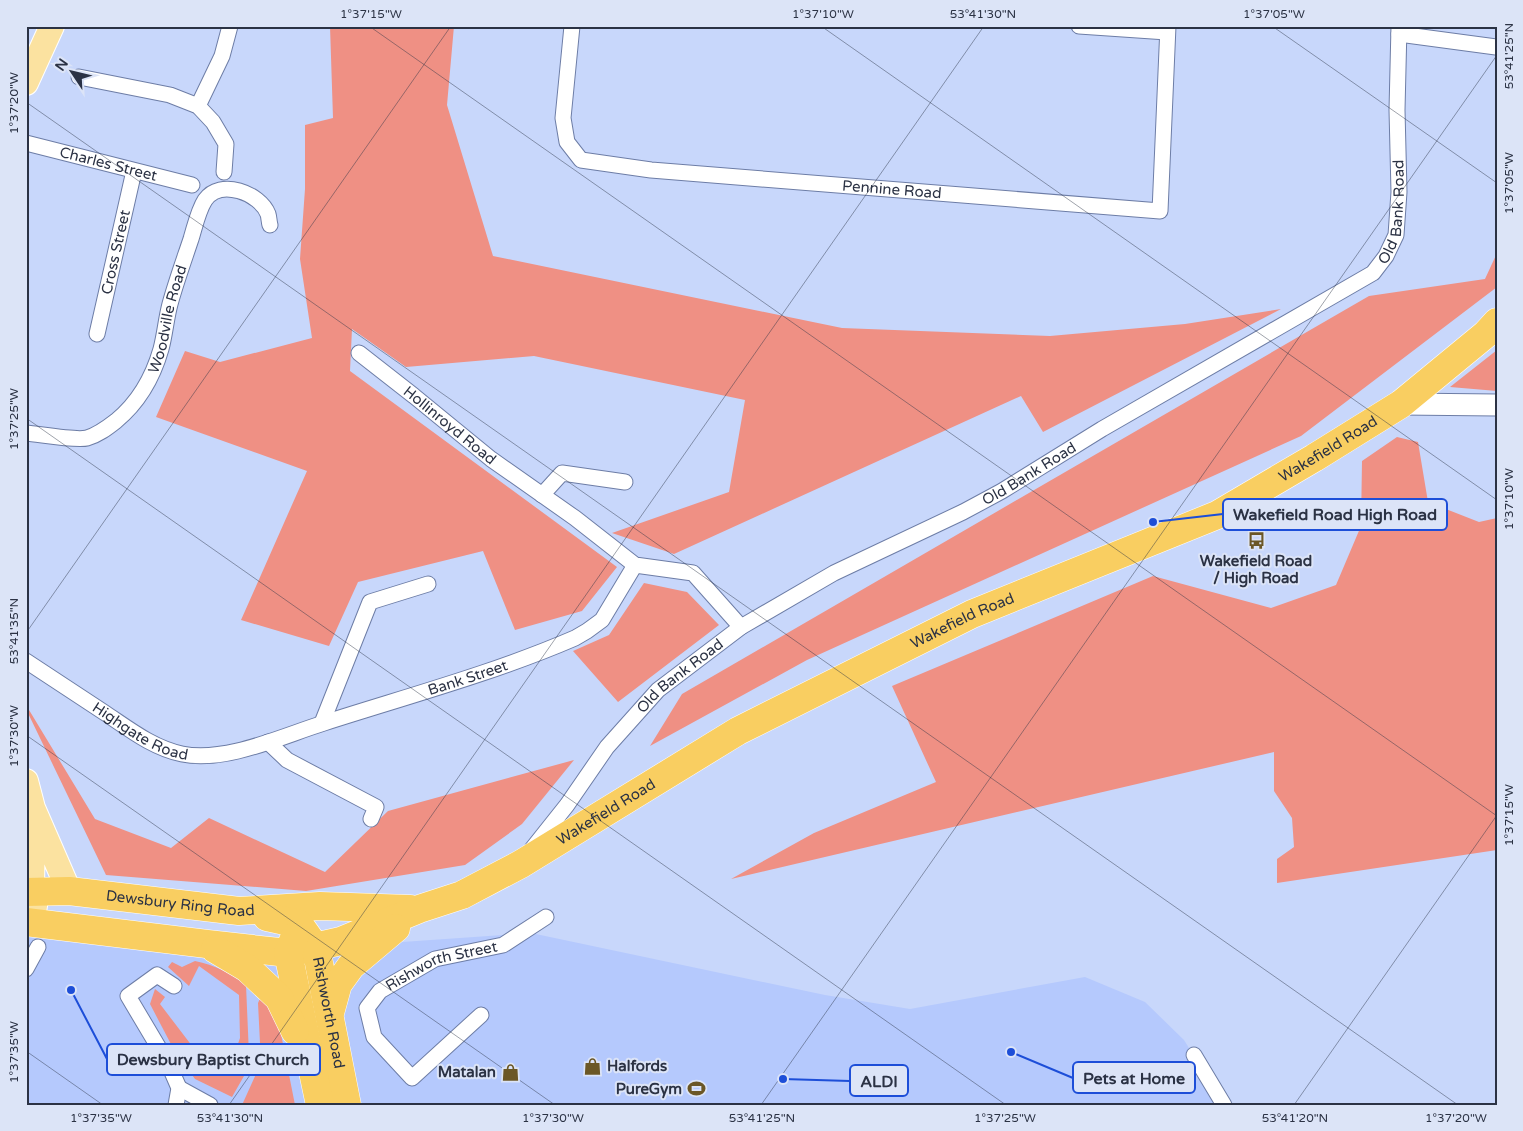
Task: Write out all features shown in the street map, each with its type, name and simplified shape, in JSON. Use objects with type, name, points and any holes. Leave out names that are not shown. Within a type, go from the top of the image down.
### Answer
[{"type":"highway","name":"Wakefield Road","points":[[316,948],[342,942],[419,909],[462,895],[521,864],[738,731],[972,614],[1217,515],[1314,458],[1400,404],[1486,334],[1497,322]]},
{"type":"highway","name":"Dewsbury Ring Road","points":[[29,891],[68,891],[239,911],[327,906]]},
{"type":"highway","name":"Wakefield Road","points":[[327,906],[419,909]]},
{"type":"highway","name":"Rishworth Road","points":[[320,1105],[288,952],[299,924],[327,906]]},
{"type":"highway","points":[[329,1017],[338,984],[351,966],[419,909]]},
{"type":"highway","points":[[239,911],[299,924]]},
{"type":"highway","points":[[26,921],[207,944],[288,952],[316,948]]},
{"type":"highway","name":"Rishworth Road","points":[[299,924],[316,948],[346,1105]]},
{"type":"highway","points":[[207,944],[247,968],[279,998],[311,1061]]},
{"type":"main road","points":[[26,83],[52,26]]},
{"type":"main road","points":[[26,781],[33,808],[68,891]]},
{"type":"main road","points":[[26,921],[35,906],[29,891],[33,808]]},
{"type":"street","points":[[198,106],[222,56],[230,26]]},
{"type":"street","name":"Pennine Road","points":[[572,26],[563,118],[567,142],[581,160],[651,170],[1160,211],[1168,29]]},
{"type":"street","points":[[1079,26],[1168,29]]},
{"type":"street","points":[[1399,30],[1496,46]]},
{"type":"street","name":"Old Bank Road","points":[[521,864],[567,805],[607,748],[658,690],[741,627],[834,572],[963,512],[1002,491],[1102,429],[1372,273],[1386,256],[1396,235],[1399,192],[1397,110],[1399,30]]},
{"type":"street","points":[[79,77],[170,95],[198,106],[213,122],[226,144],[224,172]]},
{"type":"street","name":"Charles Street","points":[[26,143],[192,185]]},
{"type":"street","name":"Cross Street","points":[[97,334],[134,170]]},
{"type":"street","name":"Woodville Road","points":[[26,433],[84,439],[103,431],[134,404],[144,391],[161,348],[170,305],[196,221],[208,196],[225,189],[247,194],[263,206],[268,214],[270,225]]},
{"type":"street","name":"Hollinroyd Road","points":[[359,353],[491,459],[574,518],[635,566]]},
{"type":"street","points":[[1400,404],[1497,405]]},
{"type":"street","points":[[542,495],[562,473],[625,482]]},
{"type":"street","points":[[635,566],[693,574],[741,627]]},
{"type":"street","name":"Bank Street","points":[[268,742],[322,723],[457,682],[575,638],[602,620],[635,566]]},
{"type":"street","points":[[322,723],[370,602],[428,584]]},
{"type":"street","name":"Highgate Road","points":[[26,661],[132,731],[165,750],[206,756],[268,742]]},
{"type":"street","points":[[268,742],[287,760],[376,807],[371,819]]},
{"type":"street","name":"Rishworth Street","points":[[481,1015],[412,1078],[374,1037],[366,1008],[380,991],[435,959],[504,944],[546,917]]},
{"type":"street","points":[[26,969],[38,947]]},
{"type":"street","points":[[174,986],[157,975],[128,996],[169,1065],[179,1088],[176,1105]]},
{"type":"street","points":[[1194,1055],[1224,1105]]},
{"type":"street","points":[[179,1088],[210,1105]]},
{"type":"shaded area","points":[[330,26],[454,26],[447,105],[493,256],[842,328],[1050,336],[1185,324],[1281,309],[1043,432],[1021,396],[674,554],[612,533],[729,492],[745,400],[534,356],[406,367],[352,329],[350,371],[617,567],[582,611],[515,630],[483,551],[358,582],[329,646],[241,620],[307,471],[156,417],[185,351],[220,362],[312,338],[300,259],[305,189],[305,125],[333,118]]},
{"type":"shaded area","points":[[1497,253],[1497,287],[1301,436],[807,660],[650,746],[682,694],[1369,296],[1485,279]]},
{"type":"shaded area","points":[[1497,350],[1497,391],[1450,387]]},
{"type":"shaded area","points":[[1397,437],[1418,442],[1428,502],[1479,522],[1497,518],[1497,850],[1277,883],[1277,859],[1294,847],[1292,818],[1274,791],[1274,752],[731,879],[814,833],[936,782],[892,686],[1153,576],[1271,608],[1336,585],[1361,526],[1362,461]]},
{"type":"shaded area","points":[[644,583],[687,592],[719,625],[618,702],[573,651],[609,635]]},
{"type":"shaded area","points":[[26,705],[95,819],[171,848],[209,818],[325,872],[388,811],[574,760],[522,824],[465,865],[306,891],[106,875],[26,709]]},
{"type":"shaded area","points":[[26,922],[316,948],[531,933],[825,995],[910,1009],[1085,977],[1145,1002],[1184,1040],[1224,1105],[26,1105]]},
{"type":"shaded area","points":[[195,961],[222,970],[246,985],[248,1069],[232,1097],[195,1079],[173,1048],[150,1004],[155,989],[165,997],[160,1004],[202,1059],[232,1061],[240,1038],[239,995],[199,966],[189,986],[168,967],[172,962],[182,967]]},
{"type":"shaded area","points":[[263,992],[280,1029],[295,1105],[242,1105],[261,1063],[258,1003]]},
{"type":"place","name":"Wakefield Road High Road","points":[[1153,522]]},
{"type":"place","name":"Wakefield Road / High Road","points":[[1256,540]]},
{"type":"place","name":"Dewsbury Baptist Church","points":[[71,990]]},
{"type":"place","name":"Pets at Home","points":[[1011,1052]]},
{"type":"place","name":"Halfords","points":[[593,1066]]},
{"type":"place","name":"Matalan","points":[[510,1072]]},
{"type":"place","name":"ALDI","points":[[783,1079]]},
{"type":"place","name":"PureGym","points":[[696,1089]]}]
